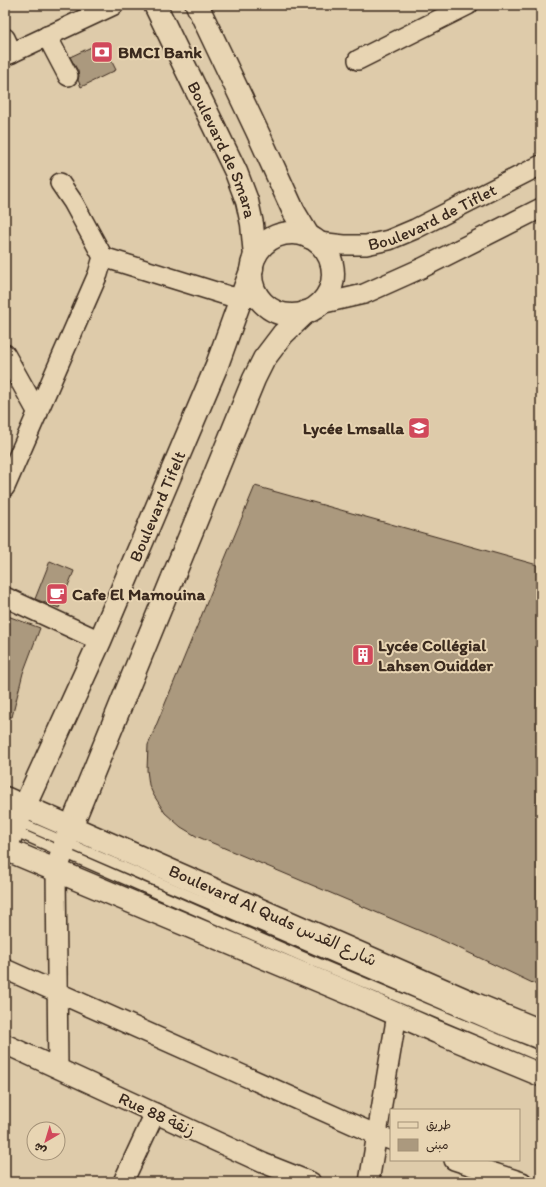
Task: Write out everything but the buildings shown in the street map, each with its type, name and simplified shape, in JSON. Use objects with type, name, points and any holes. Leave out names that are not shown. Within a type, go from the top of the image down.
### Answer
[{"type":"street","points":[[7,49],[47,36],[114,5]]},
{"type":"street","name":"Boulevard de Smara","points":[[155,5],[236,172],[247,202],[252,224],[254,262]]},
{"type":"street","points":[[58,1068],[57,992],[64,848],[254,379],[264,359],[283,334],[328,295],[332,284],[333,272],[331,261],[326,250],[313,239],[294,212],[198,5]]},
{"type":"street","points":[[358,60],[468,5]]},
{"type":"street","points":[[47,36],[68,76]]},
{"type":"street","name":"Boulevard de Tiflet","points":[[313,239],[344,245],[366,245],[389,240],[415,229],[541,165]]},
{"type":"street","points":[[60,183],[73,202],[103,257],[229,296],[250,298],[280,312],[296,314],[364,294],[422,268],[541,208]]},
{"type":"street","points":[[254,262],[261,247],[269,240],[278,236],[294,233],[313,239]]},
{"type":"street","points":[[5,486],[98,274],[103,257]]},
{"type":"street","name":"Boulevard Tifelt","points":[[11,829],[100,641],[217,365],[250,298],[254,262]]},
{"type":"street","points":[[5,354],[38,413]]},
{"type":"street","points":[[5,598],[100,641]]},
{"type":"street","name":"Boulevard Al Quds شارع القدس","points":[[5,798],[11,829]]},
{"type":"street","name":"Boulevard Al Quds شارع القدس","points":[[11,829],[64,848],[277,917],[475,1004],[541,1031]]},
{"type":"street","name":"Boulevard Al Quds شارع القدس","points":[[11,829],[64,848],[344,990],[496,1057],[541,1075]]},
{"type":"street","points":[[5,969],[384,1137]]},
{"type":"street","points":[[369,1182],[384,1137],[397,1014]]},
{"type":"street","name":"Rue 88 زنقة","points":[[5,1044],[263,1163],[311,1182]]},
{"type":"street","points":[[123,1182],[154,1113]]},
{"type":"street","points":[[457,1161],[522,1182]]},
{"type":"lane","points":[[64,848],[502,1030],[541,1044]]},
{"type":"lane","points":[[64,848],[294,952],[541,1057]]},
{"type":"place","name":"BMCI Bank","points":[[102,52]]},
{"type":"place","name":"Lycée Lmsalla","points":[[419,428]]},
{"type":"place","name":"Cafe El Mamouina","points":[[57,594]]},
{"type":"place","name":"Lycée Collégial Lahsen Ouidder","points":[[363,655]]}]
